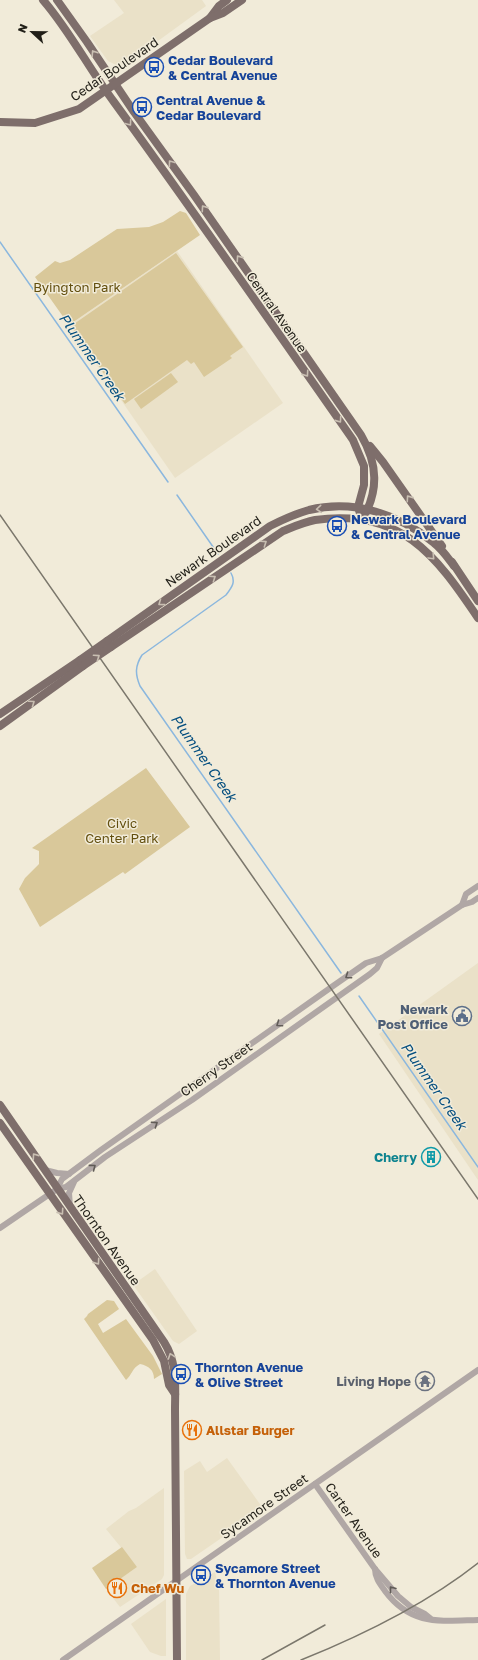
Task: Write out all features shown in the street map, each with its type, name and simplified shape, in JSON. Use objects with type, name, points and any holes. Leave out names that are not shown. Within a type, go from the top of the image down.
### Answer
[{"type":"main road","name":"Central Avenue","points":[[43,0],[353,440],[364,466],[364,485],[358,507]]},
{"type":"main road","name":"Central Avenue","points":[[58,0],[88,42],[115,85],[194,195],[361,435],[369,449],[375,478],[368,509],[362,520]]},
{"type":"main road","name":"Cedar Boulevard","points":[[210,18],[218,6],[227,0]]},
{"type":"main road","name":"Cedar Boulevard","points":[[0,122],[35,123],[78,109],[115,85],[210,18],[223,13],[242,0]]},
{"type":"main road","points":[[361,435],[397,481],[478,601],[470,606]]},
{"type":"main road","points":[[358,507],[362,520],[395,529],[424,549],[444,570],[478,618]]},
{"type":"main road","name":"Newark Boulevard","points":[[0,726],[82,663],[270,526],[299,513],[311,510],[358,507],[368,509],[396,519],[417,530],[436,544],[454,566]]},
{"type":"main road","name":"Newark Boulevard","points":[[109,644],[283,531],[314,520],[362,520]]},
{"type":"main road","name":"Newark Boulevard","points":[[0,714],[82,663]]},
{"type":"main road","name":"Thornton Avenue","points":[[0,1105],[169,1350],[172,1358],[175,1375],[177,1660]]},
{"type":"main road","name":"Thornton Avenue","points":[[0,1123],[48,1194],[153,1340],[164,1361],[169,1385],[175,1394]]},
{"type":"street","name":"Cherry Street","points":[[462,905],[466,894],[478,886]]},
{"type":"street","name":"Cherry Street","points":[[0,1228],[56,1188],[62,1179],[118,1138],[366,963],[382,958],[462,905],[472,902],[478,898]]},
{"type":"street","name":"Cherry Street","points":[[56,1188],[66,1187],[123,1145],[192,1100],[370,974],[377,968],[382,958]]},
{"type":"street","points":[[118,1138],[123,1145]]},
{"type":"street","points":[[45,1170],[69,1174]]},
{"type":"street","points":[[70,1208],[69,1193],[75,1180]]},
{"type":"street","name":"Sycamore Street","points":[[62,1660],[478,1370]]},
{"type":"street","name":"Carter Avenue","points":[[315,1484],[376,1569],[398,1596],[411,1607],[430,1618]]},
{"type":"street","name":"Carter Avenue","points":[[376,1569],[375,1576],[386,1592],[405,1611],[423,1619],[430,1618]]},
{"type":"street","points":[[430,1618],[447,1621],[478,1620]]},
{"type":"shaded area","points":[[114,0],[202,0],[206,6],[129,62],[118,66],[108,61],[90,36],[124,13]]},
{"type":"shaded area","points":[[177,251],[283,403],[175,478],[69,325]]},
{"type":"shaded area","points":[[478,963],[478,1180],[379,1034]]},
{"type":"shaded area","points":[[155,1269],[197,1331],[179,1344],[173,1341],[134,1286],[134,1284]]},
{"type":"shaded area","points":[[227,1458],[262,1507],[262,1510],[191,1559],[187,1559],[185,1554],[184,1471],[200,1461],[207,1472]]},
{"type":"shaded area","points":[[164,1488],[164,1575],[162,1579],[120,1607],[106,1589],[137,1567],[106,1529],[129,1511],[136,1508]]},
{"type":"shaded area","points":[[215,1572],[219,1589],[220,1660],[186,1660],[186,1594],[190,1586]]},
{"type":"shaded area","points":[[166,1599],[166,1656],[161,1656],[150,1652],[131,1624]]},
{"type":"green space","name":"Byington Park","points":[[180,211],[186,213],[200,235],[69,325],[35,277],[55,261],[60,263],[70,260],[117,229],[149,227],[163,222]]},
{"type":"green space","points":[[176,253],[243,347],[230,356],[232,358],[204,377],[194,362],[191,364],[187,360],[125,404],[71,326]]},
{"type":"green space","points":[[171,373],[178,382],[141,409],[134,399]]},
{"type":"green space","name":"Civic Center Park","points":[[146,768],[190,827],[125,874],[123,872],[40,927],[19,889],[25,878],[39,864],[39,851],[32,848]]},
{"type":"green space","points":[[107,1300],[114,1301],[119,1309],[98,1324],[103,1333],[126,1319],[153,1356],[162,1374],[154,1379],[153,1373],[150,1369],[140,1364],[135,1367],[126,1380],[84,1319],[88,1314]]},
{"type":"green space","points":[[122,1547],[137,1567],[106,1589],[92,1568]]},
{"type":"waterway","name":"Plummer Creek","points":[[0,242],[168,482]]},
{"type":"waterway","name":"Plummer Creek","points":[[177,495],[218,554]]},
{"type":"waterway","name":"Plummer Creek","points":[[231,573],[233,584],[226,595],[142,655],[136,670],[137,678],[140,686],[341,973]]},
{"type":"waterway","name":"Plummer Creek","points":[[359,996],[478,1167]]},
{"type":"railway","points":[[0,515],[478,1199]]},
{"type":"railway","points":[[301,1660],[347,1640],[415,1606],[478,1563]]},
{"type":"railway","points":[[262,1660],[325,1625]]},
{"type":"place","name":"Cedar Boulevard & Central Avenue","points":[[154,67]]},
{"type":"place","name":"Central Avenue & Cedar Boulevard","points":[[142,107]]},
{"type":"place","name":"Newark Boulevard & Central Avenue","points":[[337,526]]},
{"type":"place","name":"Newark Post Office","points":[[462,1016]]},
{"type":"place","name":"Cherry","points":[[431,1157]]},
{"type":"place","name":"Thornton Avenue & Olive Street","points":[[181,1374]]},
{"type":"place","name":"Living Hope","points":[[425,1381]]},
{"type":"place","name":"Allstar Burger","points":[[192,1430]]},
{"type":"place","name":"Sycamore Street & Thornton Avenue","points":[[201,1575]]},
{"type":"place","name":"Chef Wu","points":[[117,1588]]}]
